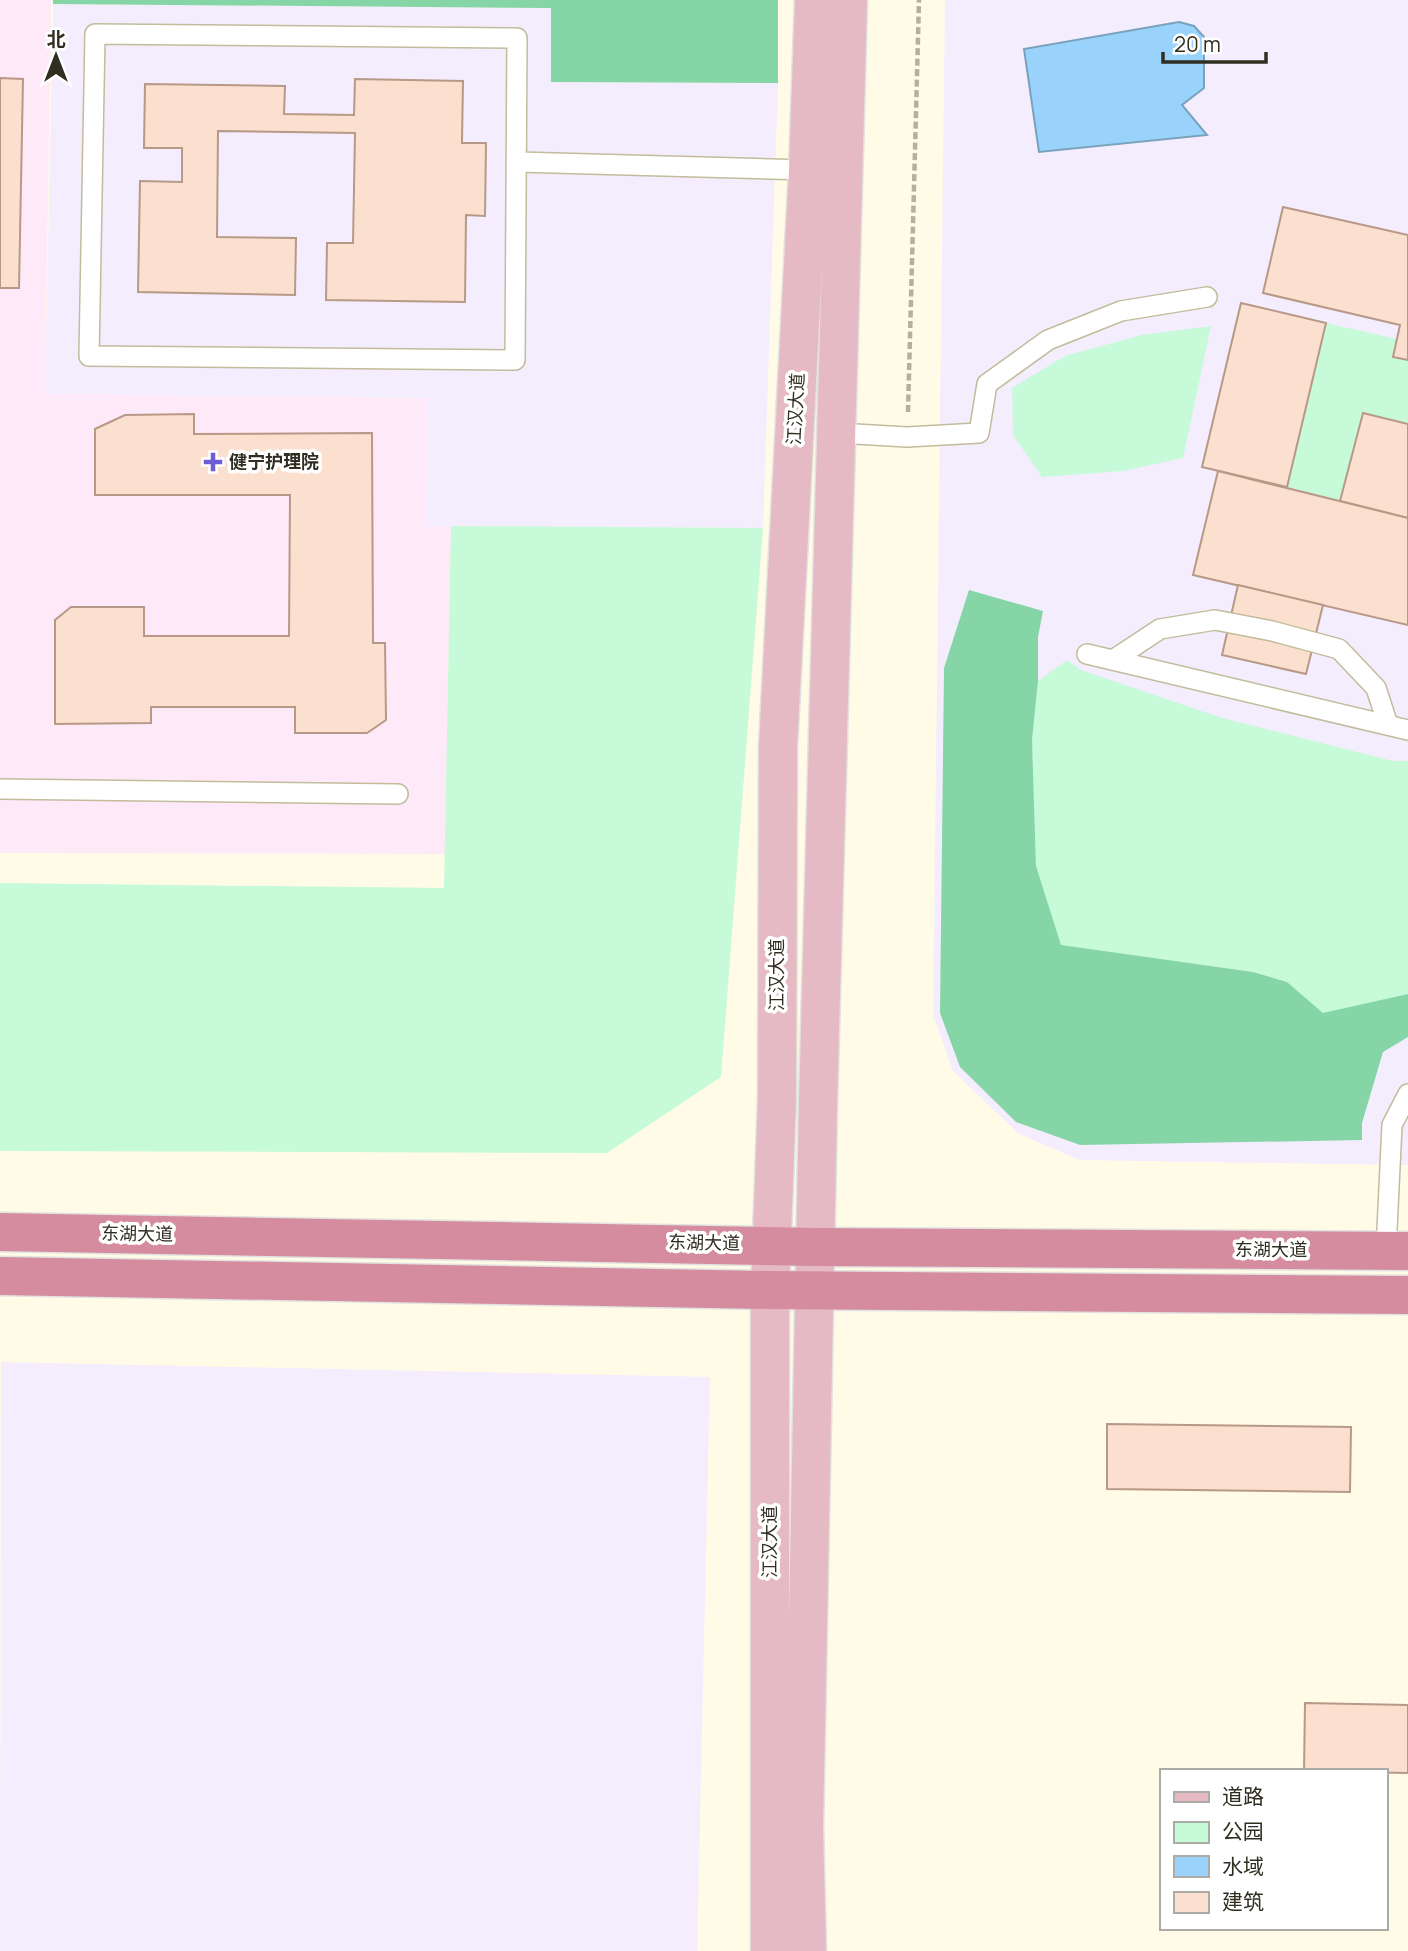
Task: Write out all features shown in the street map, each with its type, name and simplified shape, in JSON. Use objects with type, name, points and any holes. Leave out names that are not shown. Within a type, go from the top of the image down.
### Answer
[{"type":"highway","name":"东湖大道","points":[[0,1232],[817,1247],[1397,1250]]},
{"type":"highway","points":[[0,1276],[770,1290],[1408,1295]]},
{"type":"main road","name":"江汉大道","points":[[769,1951],[770,1290],[777,1098],[778,747],[808,170],[814,0]]},
{"type":"main road","points":[[807,1951],[804,1828],[826,750],[838,433],[848,0]]},
{"type":"lane","points":[[95,34],[517,38],[518,162],[515,360],[89,356],[95,34]]},
{"type":"lane","points":[[518,162],[808,170]]},
{"type":"lane","points":[[838,433],[907,437],[979,433],[987,384],[1048,340],[1121,310],[1207,297]]},
{"type":"lane","points":[[1114,660],[1160,629],[1215,620],[1272,631],[1339,649],[1376,688],[1388,725]]},
{"type":"lane","points":[[1087,654],[1408,730]]},
{"type":"lane","points":[[0,789],[398,794]]},
{"type":"lane","points":[[1397,1250],[1392,1125],[1408,1094]]},
{"type":"path","points":[[907,437],[919,0]]},
{"type":"shaded area","name":"健宁护理院","points":[[0,0],[51,0],[45,394],[427,398],[426,526],[451,526],[445,854],[0,853]]},
{"type":"shaded area","points":[[945,0],[1408,0],[1408,1165],[1079,1160],[1019,1134],[953,1071],[933,1015]]},
{"type":"shaded area","points":[[53,4],[551,8],[551,82],[778,83],[763,528],[426,526],[427,398],[45,394]]},
{"type":"shaded area","points":[[1,1362],[710,1377],[697,1951],[0,1951]]},
{"type":"green space","points":[[53,0],[778,0],[778,83],[551,82],[551,8],[53,4]]},
{"type":"green space","points":[[1326,323],[1397,339],[1393,357],[1408,360],[1408,424],[1363,413],[1340,501],[1287,487]]},
{"type":"green space","points":[[1211,326],[1183,458],[1123,471],[1042,477],[1013,435],[1012,388],[1065,356],[1142,335]]},
{"type":"green space","points":[[451,526],[763,528],[721,1077],[607,1153],[0,1151],[0,883],[444,888]]},
{"type":"green space","points":[[969,590],[1043,611],[1038,637],[1038,681],[1032,740],[1036,866],[1061,945],[1253,972],[1287,982],[1323,1013],[1408,994],[1408,1037],[1383,1052],[1362,1123],[1362,1140],[1080,1145],[1016,1122],[960,1067],[940,1013],[944,668]]},
{"type":"green space","points":[[1067,660],[1081,670],[1222,718],[1393,761],[1408,761],[1408,994],[1323,1014],[1287,982],[1253,972],[1061,946],[1036,866],[1032,740],[1038,681]]},
{"type":"water","points":[[1179,22],[1194,26],[1204,37],[1204,88],[1182,105],[1207,135],[1039,152],[1024,49]]},
{"type":"building","points":[[0,78],[23,79],[19,288],[0,288]]},
{"type":"building","points":[[355,79],[463,81],[462,143],[486,143],[485,216],[466,215],[465,302],[326,300],[327,243],[353,243],[355,133],[218,131],[217,237],[296,238],[295,295],[138,292],[140,181],[182,182],[182,148],[144,148],[145,84],[285,86],[284,114],[354,115]]},
{"type":"building","points":[[1283,207],[1408,235],[1408,360],[1393,357],[1400,325],[1263,293]]},
{"type":"building","points":[[1241,303],[1326,323],[1287,487],[1202,467]]},
{"type":"building","points":[[1363,413],[1408,424],[1408,518],[1340,501]]},
{"type":"building","points":[[194,414],[194,434],[372,433],[373,643],[385,643],[386,720],[367,733],[295,733],[295,707],[151,707],[151,723],[55,724],[55,620],[71,607],[144,607],[144,636],[289,636],[290,495],[95,495],[95,429],[125,415]]},
{"type":"building","points":[[1218,471],[1408,518],[1408,625],[1193,575]]},
{"type":"building","points":[[1238,585],[1323,605],[1306,674],[1222,655]]},
{"type":"building","points":[[1107,1424],[1351,1427],[1350,1492],[1107,1489]]},
{"type":"building","points":[[1305,1703],[1408,1705],[1408,1773],[1387,1773],[1387,1769],[1304,1769]]},
{"type":"place","name":"健宁护理院","points":[[213,462]]}]
